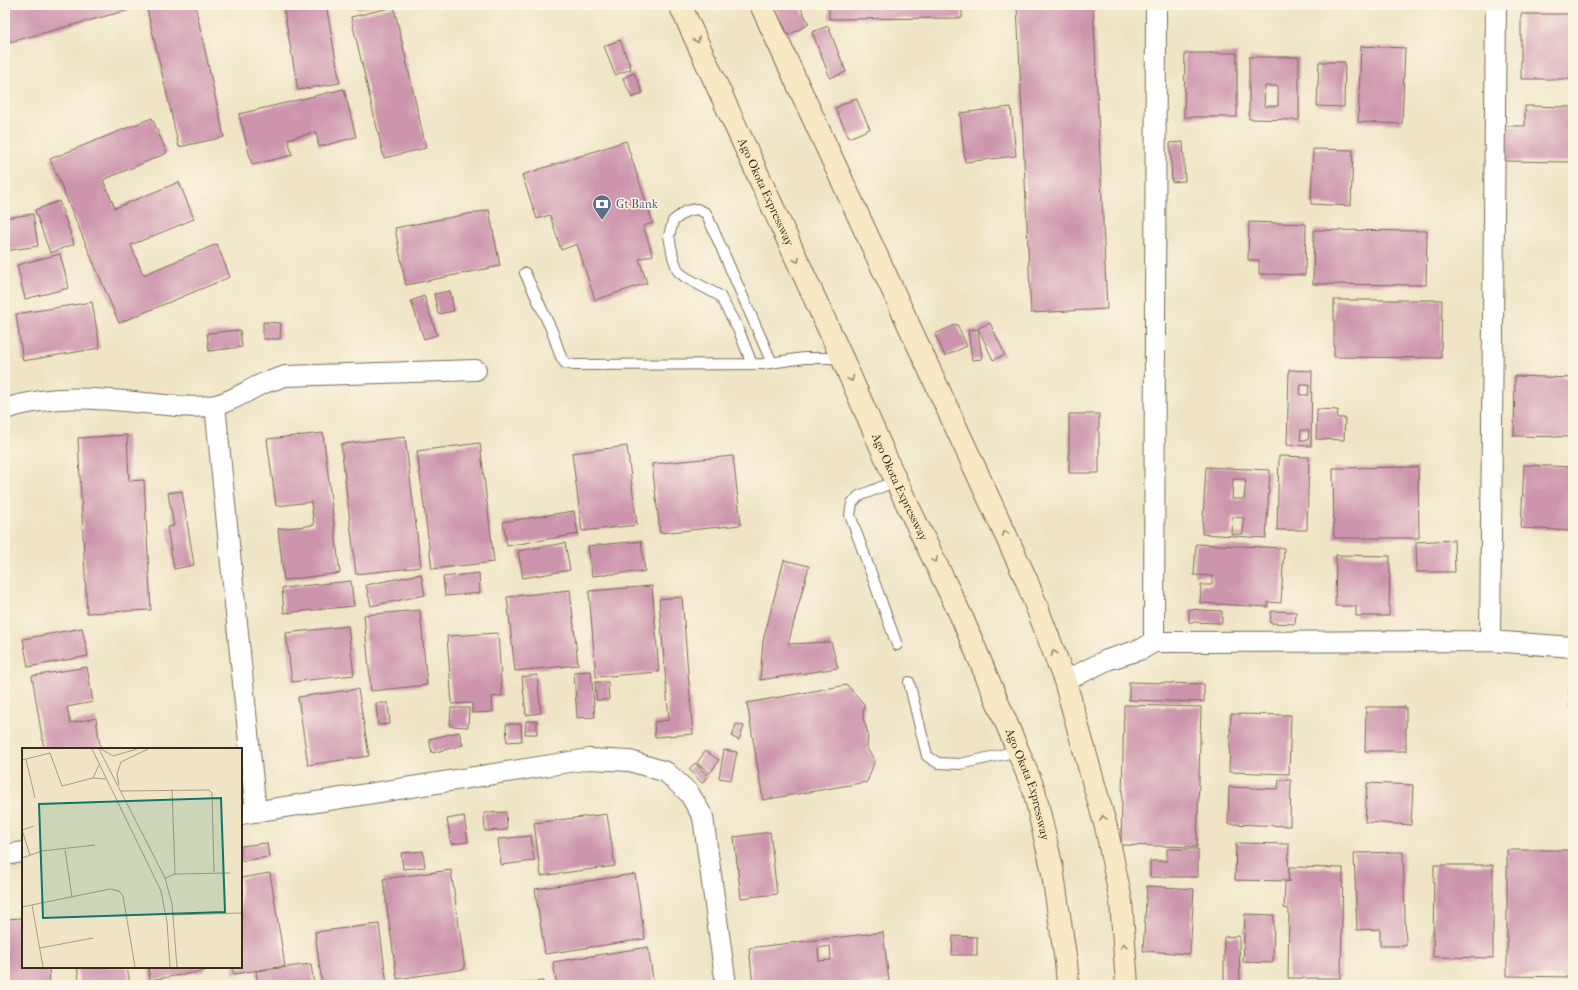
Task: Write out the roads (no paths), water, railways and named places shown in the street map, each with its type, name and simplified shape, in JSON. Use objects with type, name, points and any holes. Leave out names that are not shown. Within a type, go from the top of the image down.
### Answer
[{"type":"main road","name":"Ago Okota Expressway","points":[[680,5],[842,358],[896,481],[963,620],[1034,790],[1052,868],[1068,985]]},
{"type":"main road","points":[[761,5],[1026,579],[1065,681],[1107,831],[1121,901],[1127,985]]},
{"type":"street","points":[[1154,642],[1156,5]]},
{"type":"street","points":[[1490,641],[1496,5]]},
{"type":"street","points":[[5,409],[18,405],[62,399],[95,398],[184,407],[215,405],[237,398],[262,384],[285,376],[476,370]]},
{"type":"street","points":[[215,405],[248,813],[589,759],[630,761],[666,772],[689,793],[703,817],[726,985]]},
{"type":"street","points":[[1065,681],[1107,660],[1142,649],[1154,642],[1490,641],[1573,647]]},
{"type":"street","points":[[5,855],[22,852]]},
{"type":"lane","points":[[752,364],[740,331],[720,296],[684,277],[678,271],[673,257],[669,236],[673,221],[686,211],[697,209],[706,213],[772,363]]},
{"type":"lane","points":[[525,273],[565,363],[574,365],[752,364],[772,363],[804,358],[842,358]]},
{"type":"lane","points":[[896,481],[859,496],[852,503],[850,515],[897,645]]},
{"type":"lane","points":[[909,682],[927,756],[938,763],[960,764],[1018,751]]},
{"type":"place","name":"Gt Bank","points":[[602,221]]}]
